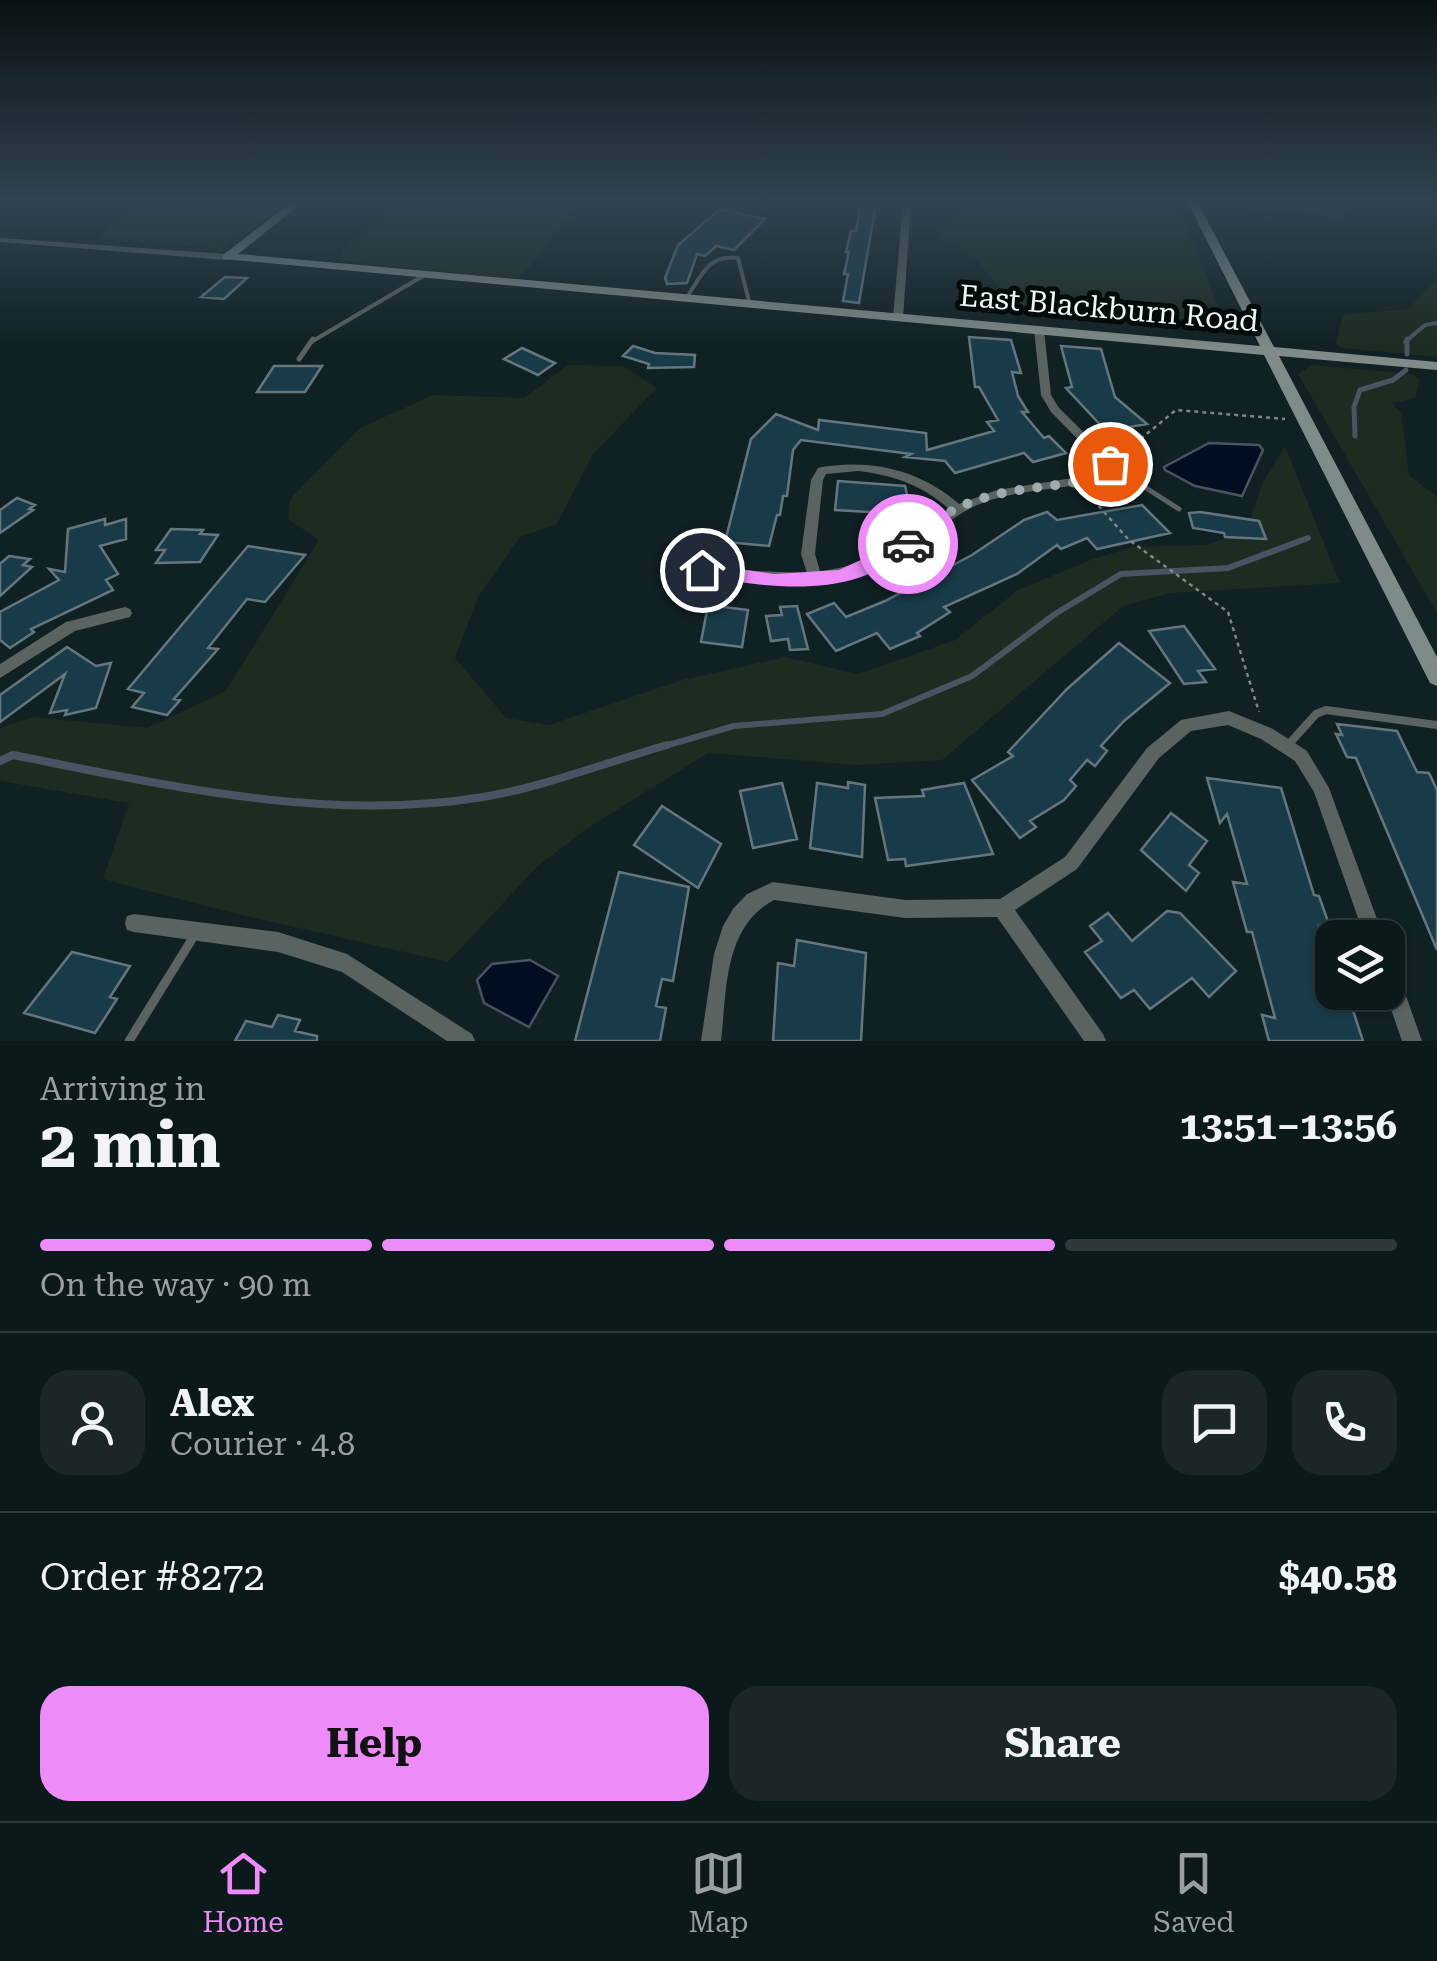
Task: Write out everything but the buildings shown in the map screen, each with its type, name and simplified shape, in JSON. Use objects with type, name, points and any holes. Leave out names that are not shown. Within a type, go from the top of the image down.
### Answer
[{"type":"street","name":"East Blackburn Road","points":[[164,252],[1437,366]]},
{"type":"street","points":[[227,256],[233,252]]},
{"type":"street","points":[[273,252],[314,265]]},
{"type":"street","points":[[898,318],[903,252]]},
{"type":"street","points":[[1217,252],[1437,677]]},
{"type":"street","points":[[702,570],[774,580],[857,572],[903,548],[956,508],[1016,490],[1110,474],[1110,464],[1055,410],[1046,395],[1038,330]]},
{"type":"street","points":[[815,578],[808,554],[817,480],[822,471],[853,469],[905,475],[938,490],[956,508]]},
{"type":"street","points":[[0,672],[70,626],[125,614]]},
{"type":"street","points":[[711,1041],[724,951],[736,913],[753,897],[772,890],[906,909],[1002,908],[1071,863],[1153,753],[1187,725],[1229,718],[1302,756],[1320,788],[1368,920]]},
{"type":"street","points":[[1002,908],[1096,1041]]},
{"type":"street","points":[[134,923],[278,942],[348,964],[465,1041]]},
{"type":"street","points":[[1401,1010],[1412,1041]]},
{"type":"lane","points":[[686,300],[712,260],[731,257],[738,258],[751,306]]},
{"type":"lane","points":[[299,359],[312,340],[423,276]]},
{"type":"lane","points":[[1110,464],[1180,509]]},
{"type":"lane","points":[[1288,747],[1316,714],[1326,710],[1437,725]]},
{"type":"lane","points":[[129,1041],[197,930]]},
{"type":"path","points":[[1122,454],[1176,410],[1285,418]]},
{"type":"path","points":[[1088,494],[1129,540],[1228,612],[1261,718]]},
{"type":"green space","points":[[342,252],[541,252],[518,279],[341,261]]},
{"type":"green space","points":[[964,252],[1196,252],[1225,323],[1012,304],[973,256]]},
{"type":"green space","points":[[1437,280],[1437,357],[1341,348],[1336,343],[1343,315],[1408,309]]},
{"type":"green space","points":[[567,365],[623,366],[657,388],[593,454],[557,524],[520,537],[479,595],[455,658],[506,718],[549,725],[682,680],[785,657],[858,674],[955,640],[1018,590],[1093,559],[1132,547],[1206,545],[1246,531],[1263,482],[1285,446],[1340,583],[1170,593],[1123,606],[942,760],[857,765],[708,753],[586,829],[537,867],[448,962],[103,879],[129,803],[0,781],[0,728],[33,717],[148,728],[226,691],[319,540],[288,519],[290,499],[360,428],[433,395],[525,398]]},
{"type":"green space","points":[[1312,365],[1413,374],[1420,381],[1415,398],[1392,403],[1401,413],[1409,475],[1437,497],[1437,613],[1298,374]]},
{"type":"water","points":[[1209,443],[1259,445],[1263,450],[1242,496],[1195,486],[1165,470],[1164,467]]},
{"type":"water","points":[[530,960],[558,976],[529,1027],[484,1003],[477,980],[492,964]]},
{"type":"waterway","points":[[1407,340],[1425,325],[1437,323]]},
{"type":"waterway","points":[[1407,340],[1407,354]]},
{"type":"waterway","points":[[1355,436],[1354,407],[1360,390],[1393,380],[1406,370]]},
{"type":"waterway","points":[[658,748],[734,726],[882,714],[972,676],[1055,614],[1121,574],[1228,568],[1308,538]]},
{"type":"waterway","points":[[0,761],[13,755],[246,797],[365,806],[424,804],[506,793],[667,745]]},
{"type":"way so far","points":[[908,544],[956,508],[1016,490],[1095,479],[1110,474],[1110,464]]},
{"type":"route","points":[[702,570],[793,581],[839,576],[857,572],[908,544]]}]
